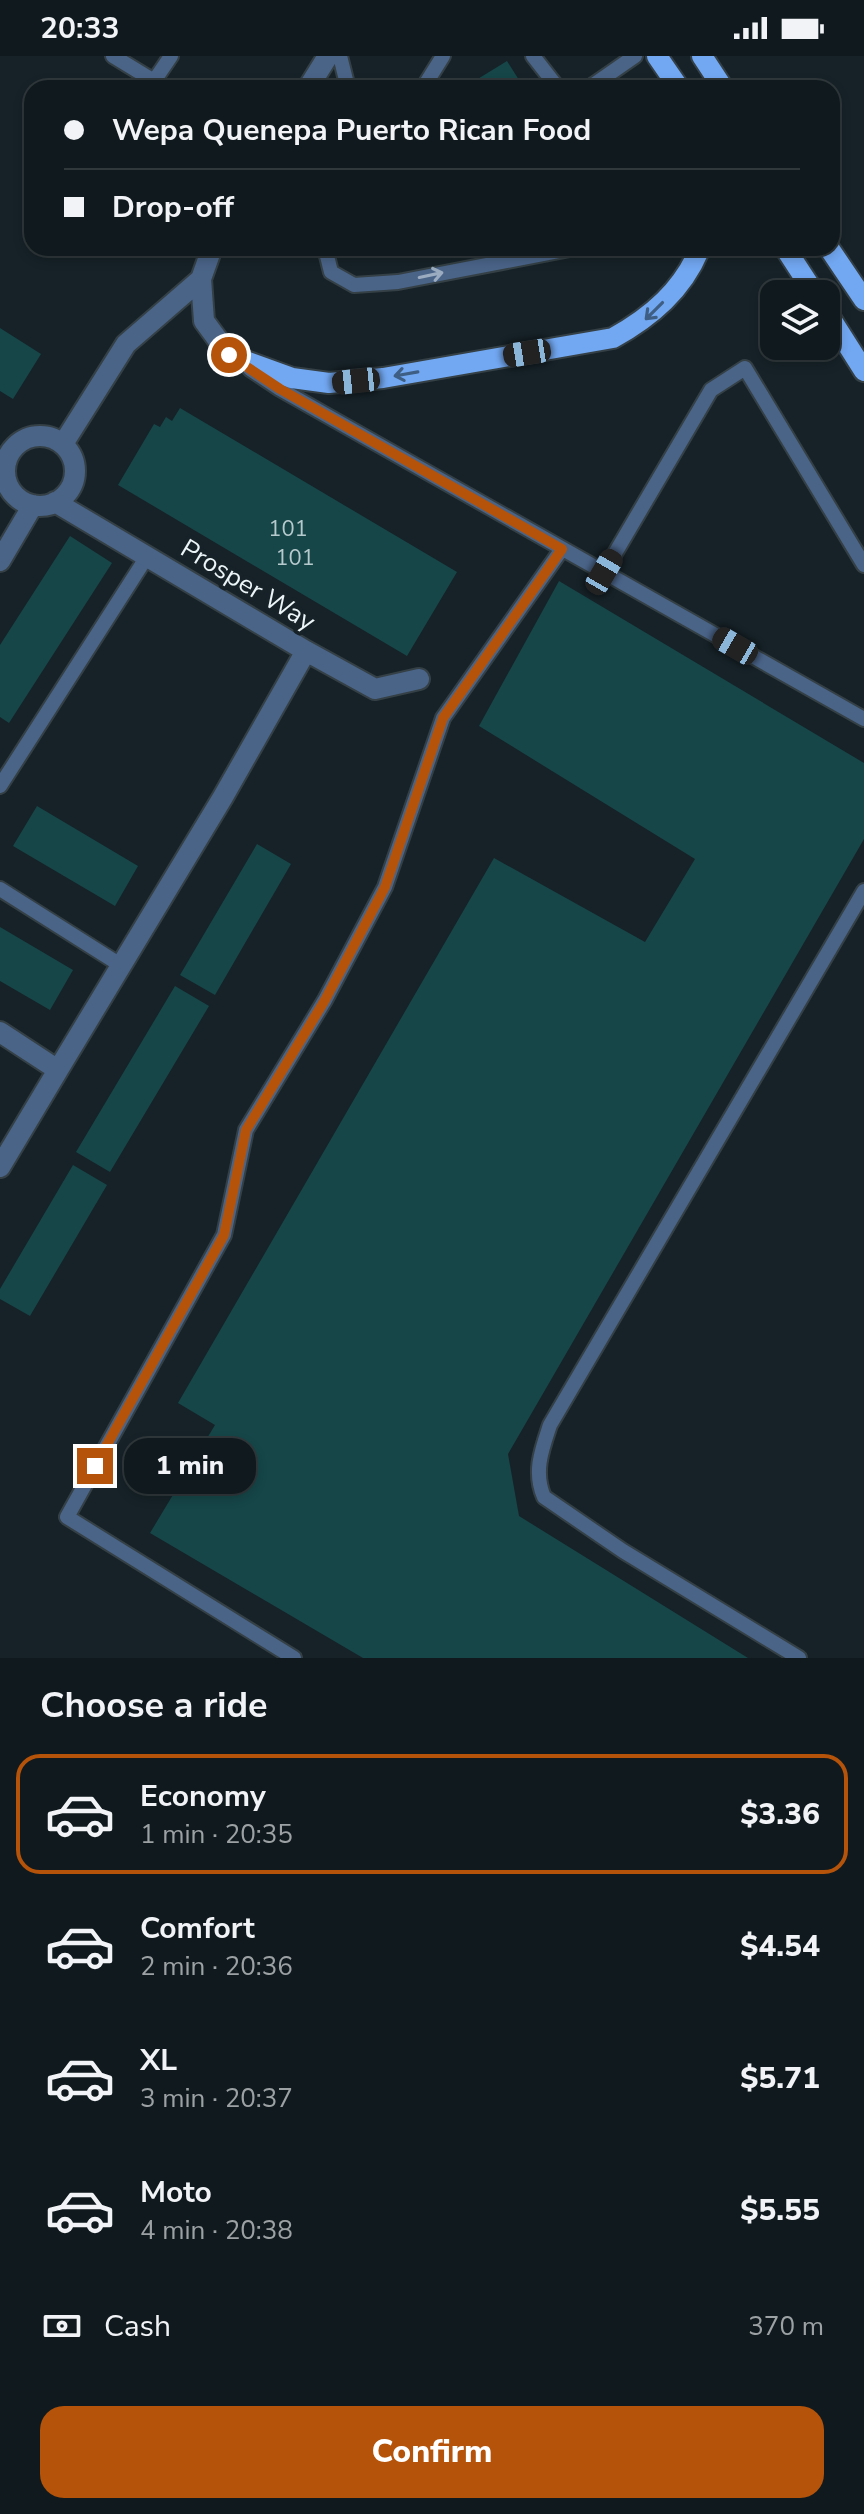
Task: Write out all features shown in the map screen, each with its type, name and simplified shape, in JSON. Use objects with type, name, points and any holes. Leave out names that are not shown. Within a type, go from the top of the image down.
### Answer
[{"type":"main road","points":[[657,56],[674,80]]},
{"type":"main road","points":[[702,56],[718,80]]},
{"type":"main road","points":[[229,355],[292,378],[329,383],[383,378],[613,338],[644,321],[678,287],[695,256]]},
{"type":"main road","points":[[790,256],[806,280]]},
{"type":"main road","points":[[834,256],[864,300]]},
{"type":"main road","points":[[840,333],[864,371]]},
{"type":"street","points":[[313,80],[328,56]]},
{"type":"street","points":[[209,256],[201,279],[204,321],[229,355]]},
{"type":"street","points":[[63,444],[126,344],[201,279]]},
{"type":"street","points":[[40,436],[63,444],[74,464],[71,487],[64,496],[44,505],[7,500],[5,449],[29,437],[40,436]]},
{"type":"street","name":"Prosper Way","points":[[55,502],[375,689],[419,679]]},
{"type":"street","points":[[0,561],[33,505]]},
{"type":"street","points":[[0,1167],[223,797],[306,651]]},
{"type":"street","points":[[0,1032],[58,1070]]},
{"type":"lane","points":[[113,56],[152,80]]},
{"type":"lane","points":[[161,80],[171,56]]},
{"type":"lane","points":[[340,56],[346,80]]},
{"type":"lane","points":[[428,80],[443,56]]},
{"type":"lane","points":[[533,56],[552,80]]},
{"type":"lane","points":[[600,80],[635,56]]},
{"type":"lane","points":[[327,256],[331,272],[354,285],[398,282],[533,256]]},
{"type":"lane","points":[[229,355],[280,389],[562,549],[862,712]]},
{"type":"lane","points":[[604,572],[711,390],[745,368],[864,565]]},
{"type":"lane","points":[[294,1658],[67,1517],[224,1235],[246,1130],[325,1000],[385,887],[443,718],[562,549]]},
{"type":"lane","points":[[0,786],[148,555]]},
{"type":"lane","points":[[0,889],[122,966]]},
{"type":"lane","points":[[799,1658],[623,1551],[544,1497],[539,1486],[539,1459],[550,1425],[864,891]]},
{"type":"building","points":[[507,61],[519,80],[476,80]]},
{"type":"building","points":[[0,328],[41,354],[13,399],[0,391]]},
{"type":"building","points":[[180,408],[457,572],[407,656],[118,485],[154,424],[160,427],[166,417],[172,421]]},
{"type":"building","points":[[70,536],[112,563],[9,723],[0,717],[0,645]]},
{"type":"building","points":[[559,581],[864,763],[864,839],[508,1454],[519,1516],[748,1658],[363,1658],[150,1533],[215,1425],[178,1403],[494,858],[645,942],[695,859],[479,726]]},
{"type":"building","points":[[37,806],[138,866],[115,906],[13,846]]},
{"type":"building","points":[[257,844],[291,864],[215,995],[180,975]]},
{"type":"building","points":[[0,927],[73,970],[50,1010],[0,981]]},
{"type":"building","points":[[175,986],[209,1006],[110,1172],[76,1152]]},
{"type":"building","points":[[73,1165],[107,1185],[30,1316],[0,1299],[0,1289]]},
{"type":"route","points":[[95,1466],[224,1235],[246,1130],[325,1000],[385,887],[443,718],[562,549],[280,389],[229,355]]}]
